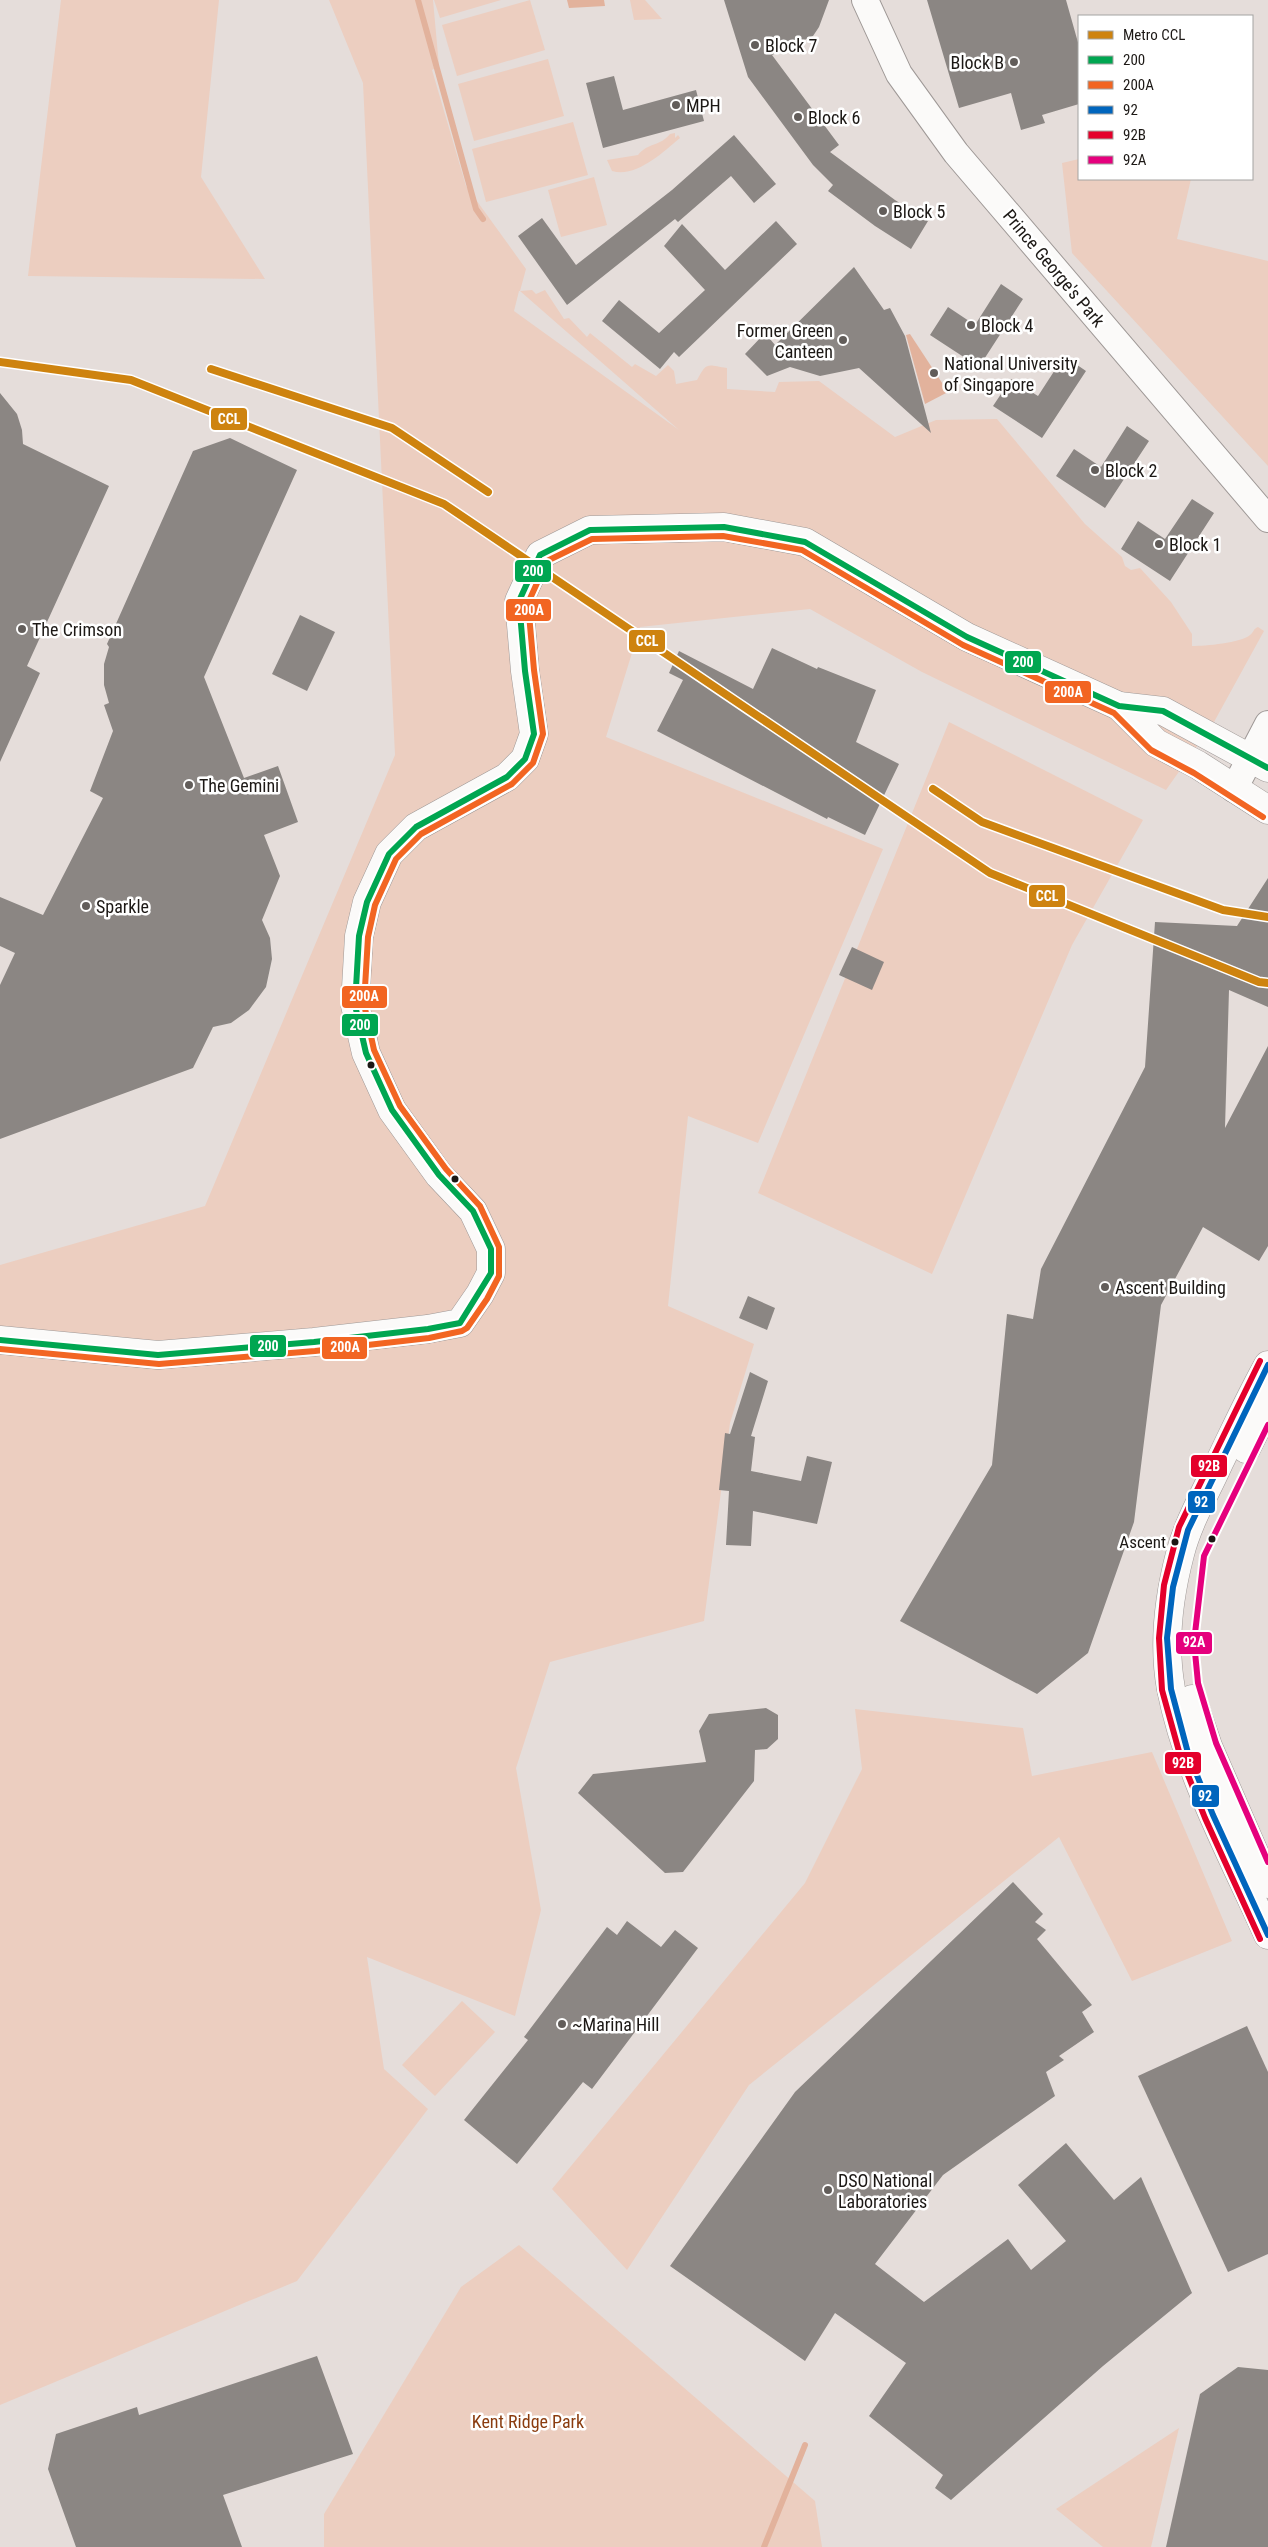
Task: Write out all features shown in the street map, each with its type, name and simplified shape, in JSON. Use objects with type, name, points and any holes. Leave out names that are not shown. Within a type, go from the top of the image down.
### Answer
[{"type":"street","name":"Prince George's Park","points":[[865,0],[899,74],[956,153],[1268,519]]},
{"type":"street","points":[[0,1340],[158,1355],[314,1342],[428,1329],[460,1323],[480,1294],[491,1273],[491,1249],[473,1211],[439,1175],[392,1110],[366,1053],[355,1005],[359,936],[367,902],[389,854],[416,828],[507,777],[525,759],[534,734],[525,671],[519,600],[540,555],[590,530],[724,527],[805,542],[967,637],[1119,706],[1163,711],[1260,763]]},
{"type":"street","points":[[1119,706],[1156,743],[1198,765],[1268,810]]},
{"type":"street","points":[[1234,789],[1260,763],[1268,724]]},
{"type":"street","points":[[1268,1365],[1260,1406],[1195,1554],[1185,1642],[1189,1685],[1208,1746],[1268,1884]]},
{"type":"street","points":[[1260,1406],[1196,1514],[1180,1552],[1172,1596],[1168,1643],[1171,1688],[1188,1749],[1268,1935]]},
{"type":"green space","points":[[61,0],[219,0],[201,177],[265,279],[28,276]]},
{"type":"green space","points":[[329,0],[433,0],[439,66],[432,70],[466,186],[526,269],[520,291],[532,290],[536,294],[545,290],[564,319],[569,318],[587,337],[590,333],[632,367],[635,364],[656,376],[668,365],[674,371],[676,384],[697,380],[703,370],[711,365],[727,368],[727,389],[775,392],[779,382],[819,381],[895,437],[936,420],[997,419],[1085,524],[1122,557],[1125,566],[1131,570],[1140,568],[1171,602],[1192,634],[1192,646],[1214,645],[1239,640],[1250,635],[1258,627],[1264,631],[1214,722],[1166,790],[922,672],[810,609],[640,627],[606,737],[883,849],[758,1143],[688,1116],[668,1306],[754,1344],[730,1423],[704,1621],[550,1662],[516,1768],[541,1910],[515,2016],[367,1957],[384,2069],[428,2109],[297,2281],[0,2405],[0,1265],[205,1206],[395,755],[363,83]],"holes":[[[519,291],[520,291],[679,430],[514,311]]]},
{"type":"green space","points":[[434,0],[501,0],[440,18]]},
{"type":"green space","points":[[530,0],[545,50],[457,76],[442,25]]},
{"type":"green space","points":[[630,0],[645,0],[662,19],[634,20]]},
{"type":"green space","points":[[548,59],[564,116],[474,141],[458,84]]},
{"type":"green space","points":[[573,122],[588,175],[486,202],[472,149]]},
{"type":"green space","points":[[675,133],[675,138],[678,135],[680,138],[648,163],[630,171],[612,171],[607,160],[638,155],[646,148]]},
{"type":"green space","points":[[1078,159],[1078,180],[1191,180],[1177,239],[1268,261],[1268,466],[1072,253],[1062,163]]},
{"type":"green space","points":[[594,177],[607,225],[561,237],[548,190]]},
{"type":"green space","points":[[949,722],[1143,820],[1072,945],[932,1274],[758,1193]]},
{"type":"green space","points":[[855,1709],[1023,1728],[1032,1776],[1152,1752],[1232,1941],[1132,1981],[1059,1837],[749,2085],[627,2270],[552,2189],[805,1883],[862,1769]]},
{"type":"green space","points":[[462,2001],[495,2032],[435,2096],[402,2065]]},
{"type":"green space","name":"Kent Ridge Park","points":[[519,2245],[815,2501],[822,2547],[324,2547],[324,2514],[461,2287]]},
{"type":"green space","points":[[1179,2428],[1151,2547],[1103,2547],[1056,2509]]},
{"type":"shaded area","points":[[567,0],[604,0],[605,6],[569,8]]},
{"type":"shaded area","points":[[910,334],[948,392],[925,404],[906,335]]},
{"type":"building","points":[[724,0],[829,0],[819,27],[813,36],[772,55],[839,145],[830,152],[895,200],[928,221],[911,249],[875,226],[828,191],[833,185],[813,165],[748,77]]},
{"type":"building","points":[[927,0],[1066,0],[1078,42],[1078,104],[1042,115],[1045,123],[1021,130],[1011,93],[959,108]]},
{"type":"building","points":[[614,76],[623,110],[696,90],[704,121],[603,148],[586,83]]},
{"type":"building","points":[[734,135],[776,184],[754,203],[731,176],[678,222],[675,219],[567,305],[518,236],[542,218],[576,265],[672,190]]},
{"type":"building","points":[[776,221],[797,244],[679,357],[674,352],[660,369],[602,321],[619,300],[659,333],[705,290],[664,246],[682,224],[725,270]]},
{"type":"building","name":"Former Green Canteen","points":[[854,267],[884,310],[890,308],[905,336],[931,433],[859,368],[820,376],[790,367],[767,376],[745,354],[765,333],[775,345]]},
{"type":"building","name":"Block 4","points":[[1001,284],[1023,299],[979,367],[930,335],[948,307],[975,325]]},
{"type":"building","points":[[1064,356],[1086,371],[1042,438],[993,406],[1011,379],[1038,396]]},
{"type":"building","points":[[0,393],[17,414],[22,430],[23,444],[109,486],[27,666],[40,673],[0,762]]},
{"type":"building","name":"Block 2","points":[[1127,426],[1149,441],[1105,508],[1056,476],[1074,449],[1101,467]]},
{"type":"building","name":"The Gemini","points":[[230,438],[297,470],[204,677],[244,778],[278,766],[298,822],[264,835],[280,876],[262,920],[270,938],[272,959],[266,987],[249,1010],[231,1023],[213,1027],[193,1068],[0,1139],[0,985],[15,953],[0,946],[0,897],[43,915],[103,798],[90,791],[113,731],[104,705],[109,703],[104,685],[104,664],[109,647],[107,644],[193,451]]},
{"type":"building","name":"Block 1","points":[[1192,499],[1214,513],[1170,581],[1121,549],[1138,521],[1165,539]]},
{"type":"building","points":[[300,615],[335,632],[307,691],[272,674]]},
{"type":"building","points":[[772,648],[817,669],[818,667],[876,690],[856,742],[899,764],[865,835],[828,817],[827,819],[657,731],[683,680],[669,673],[679,651],[753,689]]},
{"type":"building","name":"Ascent Building","points":[[1268,878],[1268,1007],[1229,990],[1225,1128],[1268,1046],[1268,1246],[1259,1261],[1203,1227],[1161,1305],[1134,1522],[1088,1653],[1037,1694],[900,1621],[992,1465],[1007,1314],[1033,1319],[1041,1269],[1145,1067],[1155,922],[1237,926]]},
{"type":"building","points":[[852,947],[884,962],[872,990],[839,975]]},
{"type":"building","points":[[748,1296],[775,1308],[767,1330],[739,1318]]},
{"type":"building","points":[[750,1372],[768,1381],[751,1436],[755,1437],[751,1471],[801,1481],[807,1456],[832,1462],[817,1524],[753,1511],[751,1546],[726,1545],[729,1491],[719,1490],[725,1433],[730,1434]]},
{"type":"building","points":[[766,1708],[778,1715],[778,1739],[767,1749],[755,1750],[754,1781],[683,1872],[665,1873],[578,1793],[593,1774],[706,1762],[699,1731],[709,1714]]},
{"type":"building","name":"DSO National Laboratories","points":[[1013,1882],[1043,1914],[1035,1922],[1046,1930],[1037,1939],[1092,2005],[1082,2012],[1094,2032],[1059,2056],[1064,2060],[1046,2072],[1055,2096],[943,2175],[875,2264],[924,2302],[1008,2239],[1031,2270],[1066,2241],[1018,2185],[1066,2143],[1114,2200],[1141,2177],[1192,2293],[1103,2366],[951,2500],[935,2488],[943,2475],[869,2416],[906,2363],[835,2313],[805,2361],[670,2266],[795,2092]]},
{"type":"building","points":[[627,1921],[661,1947],[675,1930],[698,1948],[592,2089],[583,2082],[517,2164],[464,2120],[528,2040],[524,2037],[607,1927],[617,1935]]},
{"type":"building","points":[[1247,2026],[1268,2072],[1268,2254],[1228,2272],[1138,2076]]},
{"type":"building","points":[[317,2356],[353,2454],[223,2495],[242,2547],[76,2547],[48,2469],[56,2434],[137,2407],[139,2415]]},
{"type":"building","points":[[1238,2367],[1268,2370],[1268,2547],[1166,2547],[1200,2394]]},
{"type":"waterway","points":[[418,0],[476,209],[483,219]]},
{"type":"waterway","points":[[764,2547],[805,2445]]},
{"type":"metro line","name":"CCL","points":[[0,362],[131,380],[444,504],[990,873],[1259,982],[1268,983]]},
{"type":"metro line","name":"CCL","points":[[211,369],[392,428],[488,492]]},
{"type":"metro line","name":"CCL","points":[[933,789],[982,822],[1223,910],[1268,917]]},
{"type":"transit line","name":"200","points":[[0,1340],[158,1355],[314,1342],[428,1329],[460,1323],[491,1273],[491,1249],[473,1211],[439,1175],[392,1110],[366,1053],[355,1005],[359,936],[367,902],[389,854],[416,827],[507,777],[525,759],[534,734],[525,671],[519,601],[540,555],[590,530],[724,527],[805,542],[967,637],[1119,706],[1163,711],[1268,768]]},
{"type":"transit line","name":"200A","points":[[0,1349],[159,1364],[315,1351],[429,1338],[462,1331],[467,1328],[487,1299],[499,1276],[499,1247],[480,1206],[446,1169],[400,1106],[374,1050],[364,1004],[368,937],[375,905],[396,859],[421,834],[512,784],[533,763],[543,734],[534,670],[528,603],[547,561],[592,539],[723,536],[802,550],[963,645],[1114,713],[1151,750],[1194,773],[1263,817]]},
{"type":"transit line","name":"92B","points":[[1260,1361],[1179,1527],[1164,1585],[1159,1638],[1162,1690],[1180,1755],[1205,1818],[1260,1939]]},
{"type":"transit line","name":"92","points":[[1268,1365],[1188,1530],[1173,1587],[1167,1638],[1171,1689],[1188,1753],[1213,1815],[1268,1935]]},
{"type":"transit line","name":"92A","points":[[1268,1425],[1204,1556],[1194,1642],[1198,1683],[1216,1743],[1268,1862]]},
{"type":"place","name":"Block 7","points":[[755,45]]},
{"type":"place","name":"Block B","points":[[1014,62]]},
{"type":"place","name":"MPH","points":[[676,105]]},
{"type":"place","name":"Block 6","points":[[798,117]]},
{"type":"place","name":"Block 5","points":[[883,211]]},
{"type":"place","name":"Block 4","points":[[971,325]]},
{"type":"place","name":"Former Green Canteen","points":[[843,340]]},
{"type":"place","name":"National University of Singapore","points":[[934,373]]},
{"type":"place","name":"Block 2","points":[[1095,470]]},
{"type":"place","name":"Block 1","points":[[1159,544]]},
{"type":"place","name":"The Crimson","points":[[22,629]]},
{"type":"place","name":"The Gemini","points":[[189,785]]},
{"type":"place","name":"Sparkle","points":[[86,906]]},
{"type":"place","name":"Ascent Building","points":[[1105,1287]]},
{"type":"place","name":"Ascent","points":[[1175,1542]]},
{"type":"place","name":"~Marina Hill","points":[[562,2024]]},
{"type":"place","name":"DSO National Laboratories","points":[[828,2190]]}]
